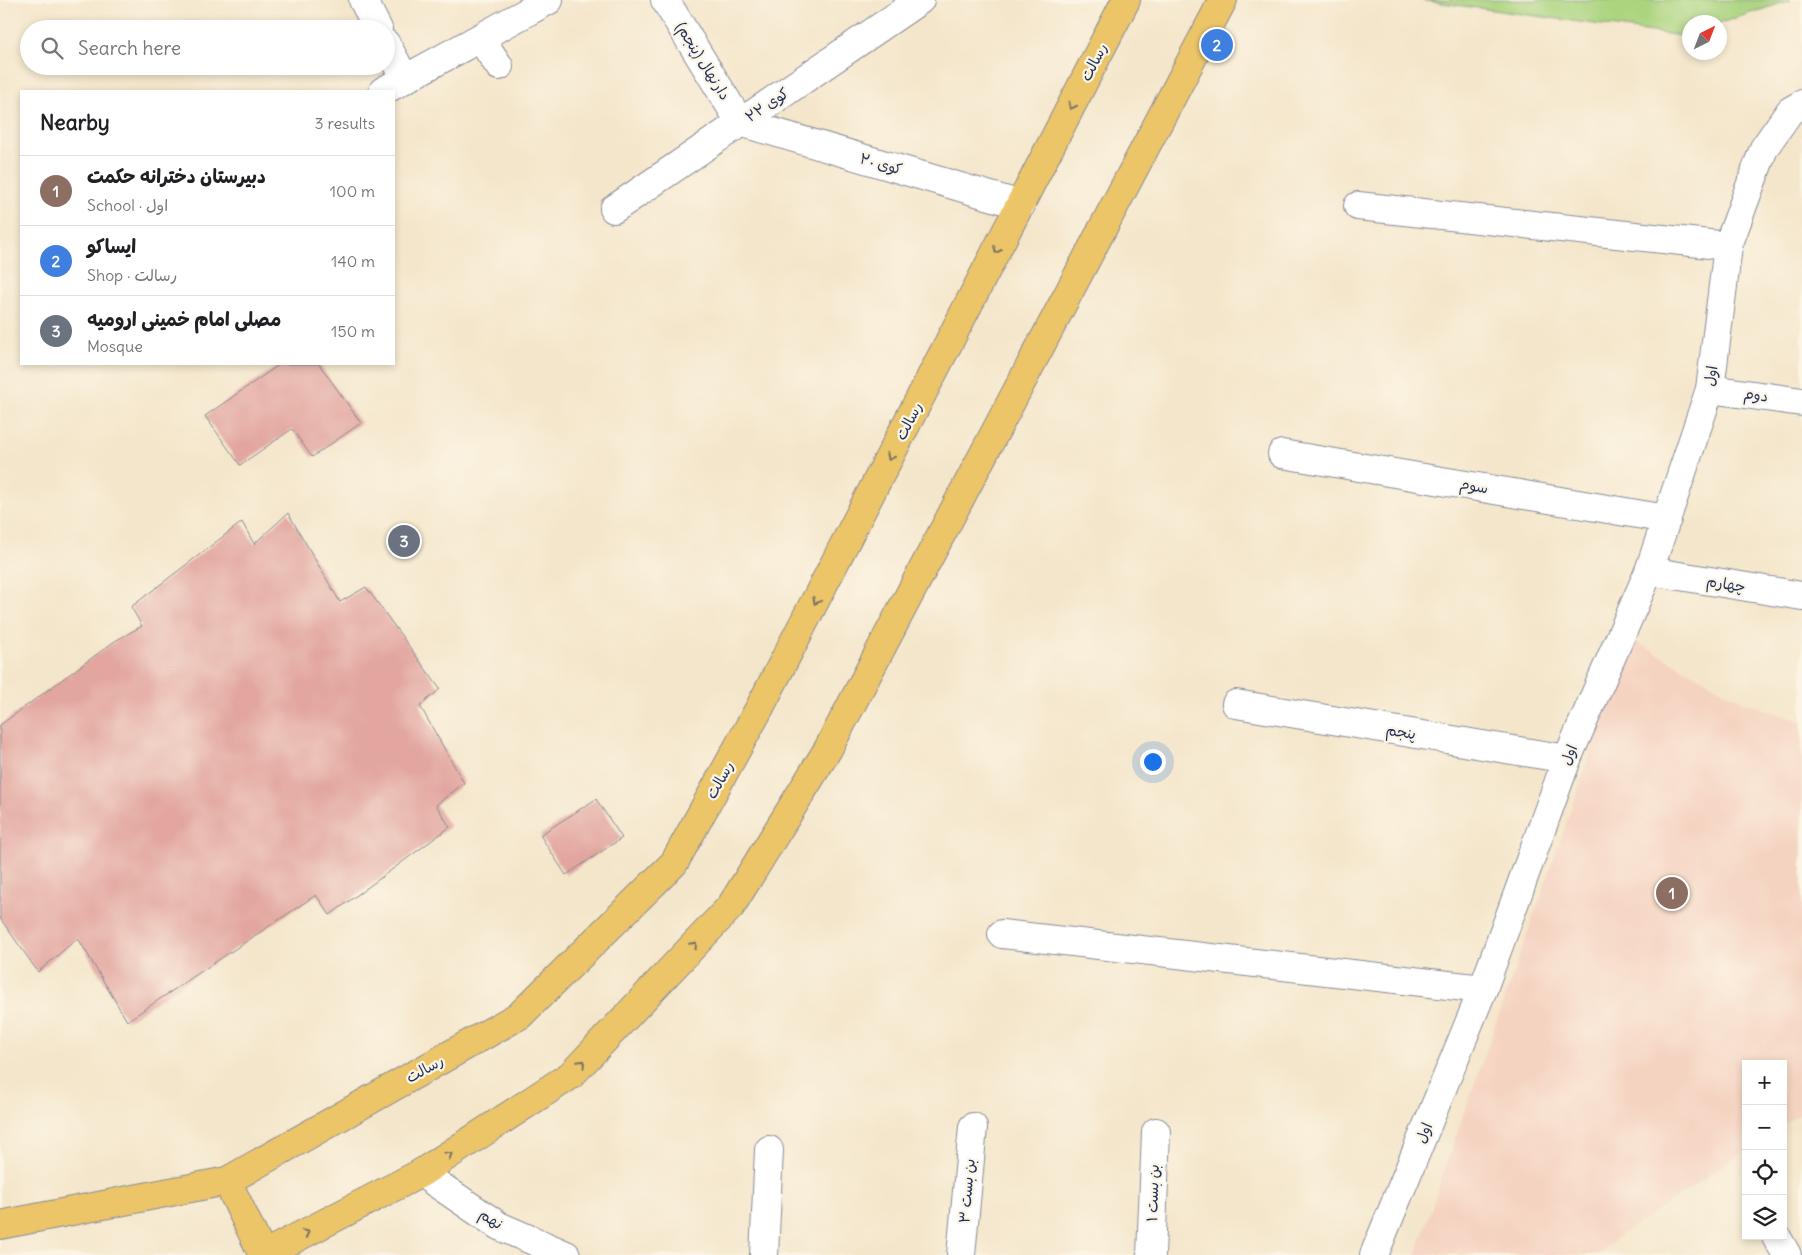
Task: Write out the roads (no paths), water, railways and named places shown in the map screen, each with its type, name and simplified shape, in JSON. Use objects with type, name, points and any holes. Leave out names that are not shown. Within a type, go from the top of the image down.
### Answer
[{"type":"main road","name":"رسالت","points":[[0,1225],[227,1181],[520,1015],[674,863],[759,710],[1126,0]]},
{"type":"main road","points":[[227,1181],[263,1255],[421,1173],[571,1075],[731,906],[828,749],[1223,0]]},
{"type":"street","points":[[363,0],[373,20]]},
{"type":"street","points":[[394,85],[549,0]]},
{"type":"street","name":"دارنهال (پنجم)","points":[[665,0],[740,122]]},
{"type":"street","name":"کوی ۲۲","points":[[614,209],[920,0]]},
{"type":"street","points":[[480,38],[499,66]]},
{"type":"street","name":"اول","points":[[1374,1255],[1483,989],[1567,759],[1649,571],[1710,389],[1728,246],[1764,148],[1790,111],[1802,104]]},
{"type":"street","name":"کوی ۲۰","points":[[740,122],[1021,205]]},
{"type":"street","points":[[1358,206],[1728,246]]},
{"type":"street","name":"دوم","points":[[1710,389],[1802,402]]},
{"type":"street","name":"سوم","points":[[1282,454],[1667,519]]},
{"type":"street","name":"چهارم","points":[[1649,571],[1802,596]]},
{"type":"street","name":"پنجم","points":[[1236,704],[1567,759]]},
{"type":"street","points":[[1002,934],[1483,989]]},
{"type":"street","name":"بن بست ۳","points":[[961,1255],[973,1127]]},
{"type":"street","name":"بن بست ۱","points":[[1151,1255],[1156,1132]]},
{"type":"street","points":[[764,1255],[769,1150]]},
{"type":"street","name":"نهم","points":[[421,1173],[499,1226],[566,1255]]},
{"type":"street","points":[[1778,1240],[1787,1255]]},
{"type":"place","name":"ایساکو","points":[[1217,45]]},
{"type":"place","name":"مصلی امام خمینی ارومیه","points":[[404,541]]},
{"type":"place","name":"دبیرستان دخترانه حکمت","points":[[1672,893]]}]
